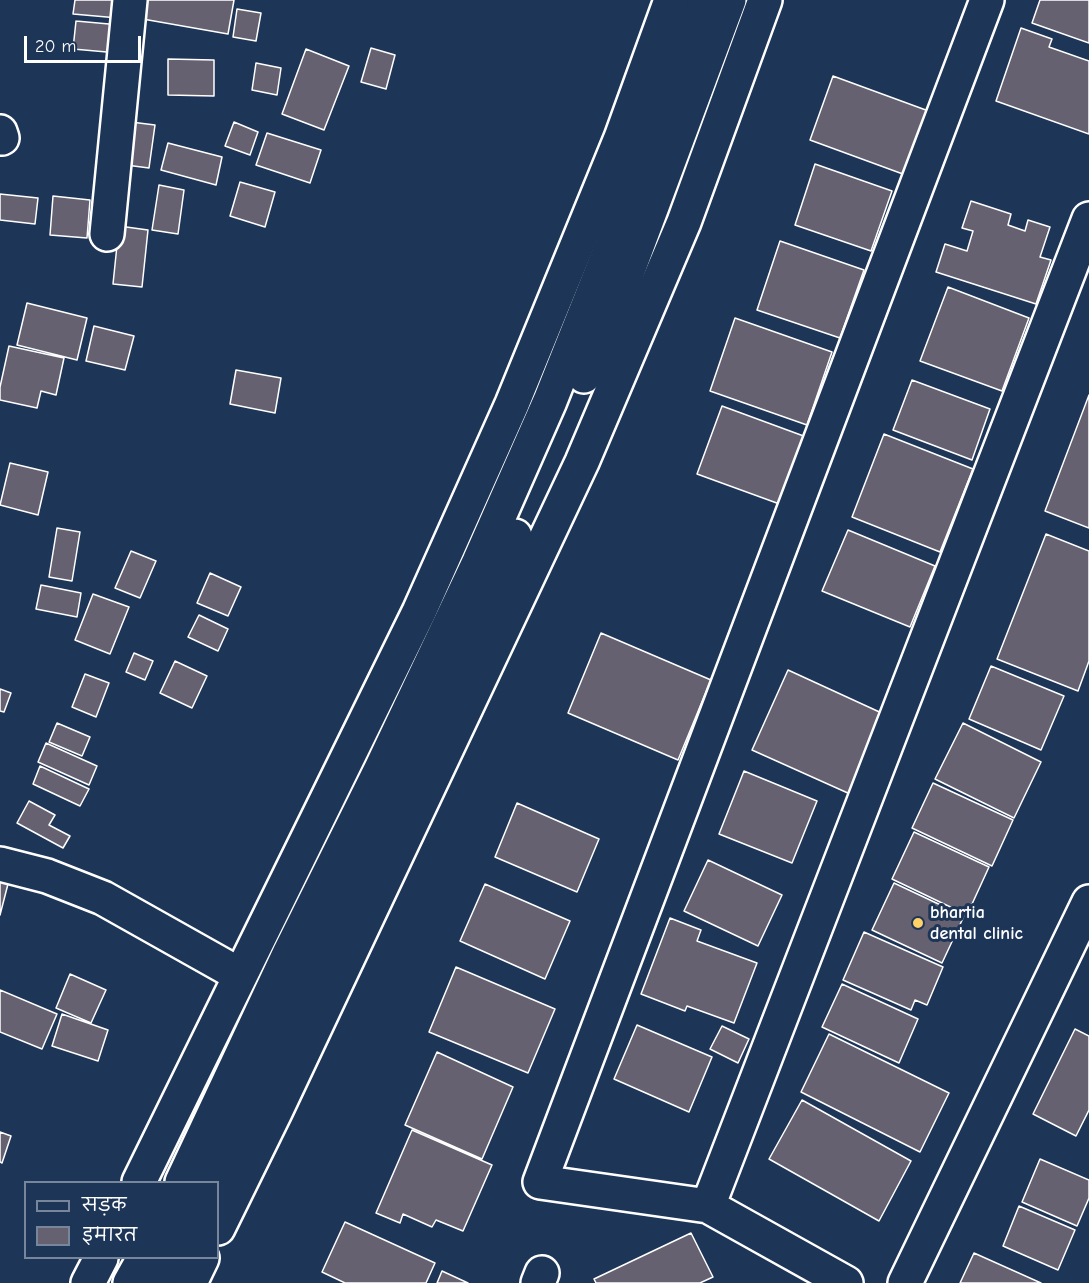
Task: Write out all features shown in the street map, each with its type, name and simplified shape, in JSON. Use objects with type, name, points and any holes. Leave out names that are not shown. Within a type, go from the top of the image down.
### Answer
[{"type":"street","points":[[107,234],[130,0]]},
{"type":"street","points":[[139,1181],[419,612],[507,415],[621,138],[671,0]]},
{"type":"street","points":[[182,1181],[290,952],[391,748],[479,562],[550,401],[626,210],[704,0]]},
{"type":"street","points":[[207,1181],[298,993],[406,778],[498,574],[623,284],[729,0]]},
{"type":"street","points":[[219,1226],[281,1100],[582,462],[684,222],[765,0]]},
{"type":"street","points":[[846,1283],[708,1206],[540,1182],[987,0]]},
{"type":"street","points":[[708,1206],[1089,219]]},
{"type":"street","points":[[0,864],[47,876],[103,898],[240,975]]},
{"type":"street","points":[[905,1283],[1089,902]]},
{"type":"street","points":[[88,1283],[100,1259]]},
{"type":"street","points":[[130,1283],[143,1259]]},
{"type":"street","points":[[158,1283],[170,1259]]},
{"type":"street","points":[[190,1283],[201,1259]]},
{"type":"building","points":[[75,0],[119,0],[118,18],[73,14]]},
{"type":"building","points":[[140,0],[234,0],[228,34],[137,18]]},
{"type":"building","points":[[1040,0],[1089,0],[1089,43],[1032,23]]},
{"type":"building","points":[[237,9],[261,13],[256,41],[233,37]]},
{"type":"building","points":[[76,21],[120,25],[118,53],[73,49]]},
{"type":"building","points":[[1021,28],[1052,39],[1049,47],[1089,61],[1089,134],[996,101]]},
{"type":"building","points":[[371,48],[395,55],[386,89],[361,82]]},
{"type":"building","points":[[306,49],[349,66],[324,130],[282,114]]},
{"type":"building","points":[[168,59],[214,60],[214,96],[168,95]]},
{"type":"building","points":[[256,63],[281,68],[277,95],[252,90]]},
{"type":"building","points":[[833,76],[934,113],[911,177],[810,140]]},
{"type":"building","points":[[131,122],[155,125],[149,168],[126,165]]},
{"type":"building","points":[[234,122],[258,132],[250,155],[225,146]]},
{"type":"building","points":[[267,133],[321,150],[310,183],[256,165]]},
{"type":"building","points":[[168,143],[222,157],[216,185],[161,170]]},
{"type":"building","points":[[815,164],[892,191],[871,251],[795,225]]},
{"type":"building","points":[[240,182],[275,192],[265,227],[230,216]]},
{"type":"building","points":[[159,185],[184,190],[178,234],[152,230]]},
{"type":"building","points":[[0,194],[38,198],[35,224],[0,220]]},
{"type":"building","points":[[53,196],[90,200],[87,238],[50,235]]},
{"type":"building","points":[[971,201],[1011,214],[1008,225],[1025,231],[1028,220],[1050,227],[1040,257],[1051,260],[1036,304],[936,272],[945,244],[967,251],[973,231],[962,228]]},
{"type":"building","points":[[119,226],[148,230],[142,287],[113,284]]},
{"type":"building","points":[[780,241],[864,270],[840,338],[757,310]]},
{"type":"building","points":[[948,287],[1029,318],[1002,391],[920,361]]},
{"type":"building","points":[[27,303],[87,318],[77,360],[17,345]]},
{"type":"building","points":[[735,318],[832,352],[807,425],[710,391]]},
{"type":"building","points":[[94,326],[134,336],[125,370],[86,361]]},
{"type":"building","points":[[9,346],[64,358],[56,395],[41,391],[37,408],[0,400],[0,387]]},
{"type":"building","points":[[236,370],[281,378],[275,413],[230,404]]},
{"type":"building","points":[[912,380],[990,409],[972,460],[893,430]]},
{"type":"building","points":[[1089,395],[1089,528],[1045,511]]},
{"type":"building","points":[[722,406],[809,438],[785,506],[697,474]]},
{"type":"building","points":[[884,434],[973,469],[940,552],[852,517]]},
{"type":"building","points":[[10,463],[48,472],[38,515],[0,505]]},
{"type":"building","points":[[57,528],[80,532],[72,581],[49,577]]},
{"type":"building","points":[[848,530],[935,566],[910,627],[822,591]]},
{"type":"building","points":[[1046,534],[1089,551],[1089,661],[1078,691],[997,659]]},
{"type":"building","points":[[131,551],[156,561],[140,598],[115,588]]},
{"type":"building","points":[[210,573],[241,587],[228,616],[197,603]]},
{"type":"building","points":[[41,585],[81,593],[77,617],[36,609]]},
{"type":"building","points":[[93,594],[129,607],[110,654],[75,640]]},
{"type":"building","points":[[199,615],[228,629],[218,651],[188,637]]},
{"type":"building","points":[[601,633],[711,680],[678,760],[568,713]]},
{"type":"building","points":[[134,653],[153,661],[145,680],[126,672]]},
{"type":"building","points":[[175,661],[207,676],[192,708],[160,693]]},
{"type":"building","points":[[991,666],[1064,696],[1041,750],[969,719]]},
{"type":"building","points":[[788,670],[886,715],[850,794],[752,750]]},
{"type":"building","points":[[85,674],[109,683],[96,717],[72,707]]},
{"type":"building","points":[[0,689],[11,693],[4,712],[0,711]]},
{"type":"building","points":[[57,723],[90,737],[82,756],[49,742]]},
{"type":"building","points":[[963,723],[1041,762],[1014,818],[935,779]]},
{"type":"building","points":[[46,743],[97,766],[89,785],[38,762]]},
{"type":"building","points":[[40,766],[89,789],[80,806],[33,784]]},
{"type":"building","points":[[744,771],[817,801],[792,863],[719,834]]},
{"type":"building","points":[[933,783],[1013,820],[992,866],[912,828]]},
{"type":"building","points":[[29,801],[55,815],[49,825],[70,836],[63,848],[17,823]]},
{"type":"building","points":[[517,803],[599,839],[577,892],[495,857]]},
{"type":"building","points":[[914,832],[989,867],[967,915],[892,879]]},
{"type":"building","points":[[708,860],[782,895],[758,946],[684,911]]},
{"type":"building","points":[[0,881],[8,884],[0,915]]},
{"type":"building","name":"bhartia dental clinic","points":[[894,883],[964,916],[942,963],[872,930]]},
{"type":"building","points":[[485,884],[570,921],[545,979],[460,941]]},
{"type":"building","points":[[670,918],[701,930],[697,941],[757,963],[734,1023],[687,1006],[685,1011],[641,994]]},
{"type":"building","points":[[864,932],[943,967],[927,1005],[915,1000],[911,1010],[843,980]]},
{"type":"building","points":[[456,967],[555,1009],[528,1073],[429,1032]]},
{"type":"building","points":[[70,974],[106,990],[91,1023],[56,1008]]},
{"type":"building","points":[[842,984],[918,1019],[899,1063],[822,1027]]},
{"type":"building","points":[[0,990],[57,1014],[42,1049],[0,1032]]},
{"type":"building","points":[[62,1014],[108,1030],[98,1061],[52,1046]]},
{"type":"building","points":[[637,1025],[712,1057],[689,1112],[614,1079]]},
{"type":"building","points":[[722,1026],[749,1039],[738,1063],[710,1049]]},
{"type":"building","points":[[1075,1029],[1089,1036],[1089,1110],[1076,1136],[1033,1114]]},
{"type":"building","points":[[829,1034],[949,1093],[920,1152],[801,1092]]},
{"type":"building","points":[[437,1052],[513,1087],[482,1159],[405,1125]]},
{"type":"building","points":[[802,1100],[911,1161],[879,1221],[769,1159]]},
{"type":"building","points":[[412,1130],[492,1165],[463,1231],[436,1220],[432,1227],[403,1214],[400,1223],[376,1213]]},
{"type":"building","points":[[0,1132],[11,1136],[2,1163],[0,1162]]},
{"type":"building","points":[[1040,1159],[1089,1180],[1089,1198],[1077,1226],[1022,1202]]},
{"type":"building","points":[[1019,1206],[1075,1230],[1058,1270],[1003,1246]]},
{"type":"building","points":[[345,1222],[435,1263],[426,1283],[345,1283],[322,1272]]},
{"type":"building","points":[[691,1233],[713,1277],[700,1283],[596,1283],[594,1279]]},
{"type":"building","points":[[974,1253],[1041,1283],[960,1283]]},
{"type":"building","points":[[442,1271],[468,1283],[437,1283]]},
{"type":"place","name":"bhartia dental clinic","points":[[918,923]]}]
